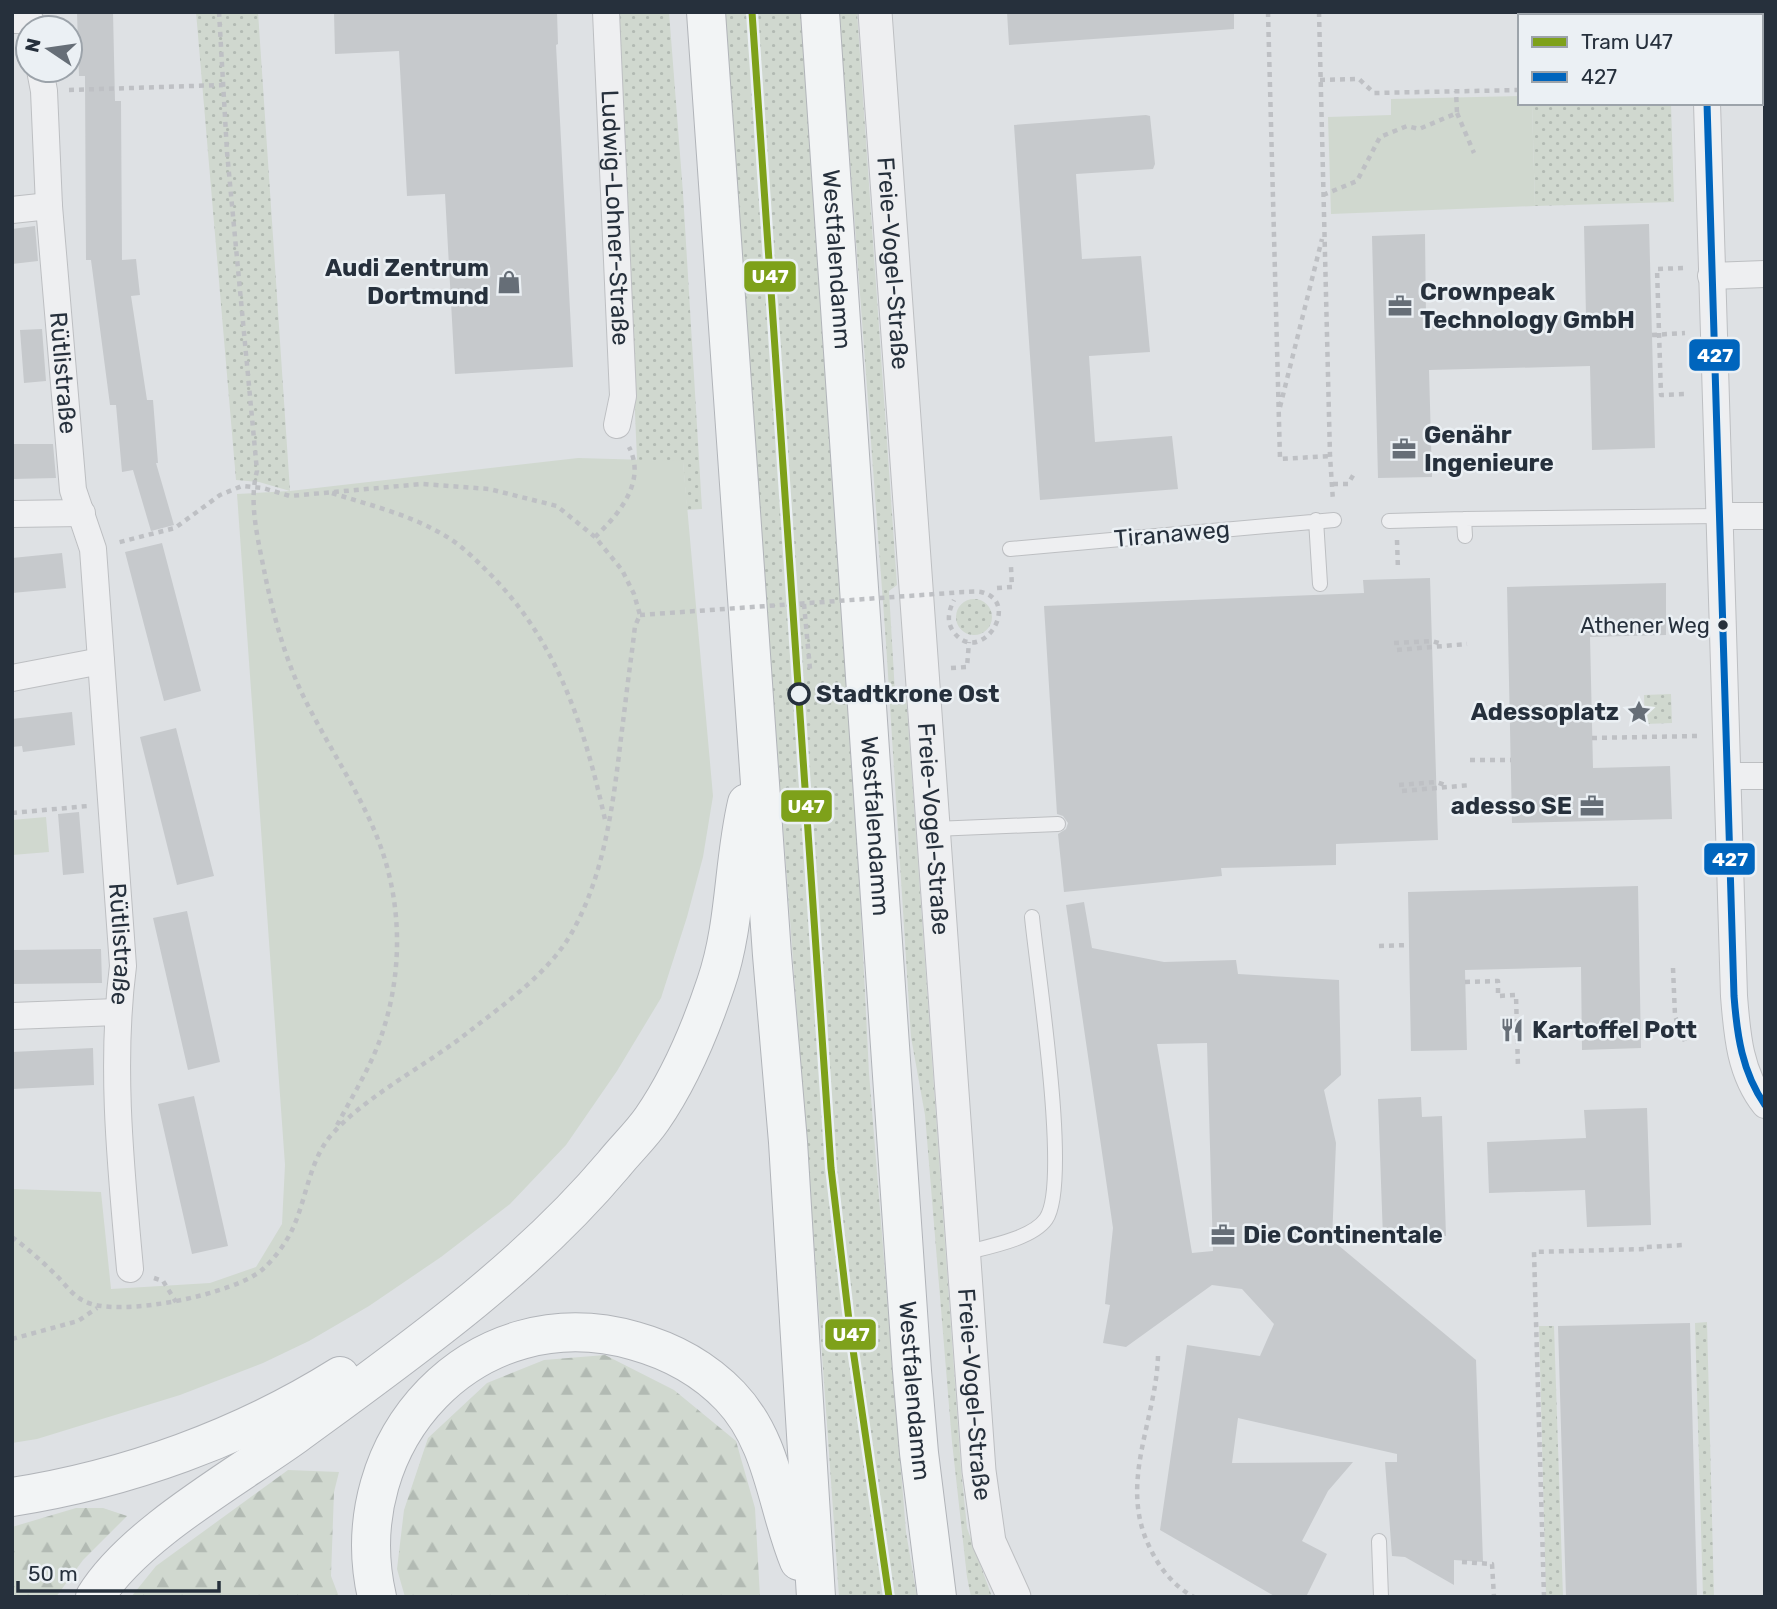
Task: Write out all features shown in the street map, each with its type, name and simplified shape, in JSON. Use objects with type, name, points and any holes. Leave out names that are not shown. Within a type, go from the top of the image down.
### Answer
[{"type":"highway","points":[[706,12],[772,954],[788,1142],[815,1597]]},
{"type":"highway","name":"Westfalendamm","points":[[820,12],[900,1211],[919,1453],[937,1597]]},
{"type":"highway","points":[[95,1597],[125,1560],[192,1507],[386,1369],[511,1269],[590,1193],[652,1119],[690,1051],[716,983],[725,950],[743,821],[758,757]]},
{"type":"highway","points":[[12,1497],[131,1471],[196,1447],[260,1420],[319,1389],[373,1355],[455,1313]]},
{"type":"highway","points":[[377,1597],[370,1569],[370,1530],[377,1489],[395,1443],[414,1414],[436,1388],[470,1362],[531,1337],[571,1332],[616,1335],[658,1347],[703,1371],[732,1397],[770,1460],[795,1552],[815,1597]]},
{"type":"highway","points":[[930,1554],[950,1597]]},
{"type":"street","name":"Ludwig-Lohner-Straße","points":[[606,12],[623,396],[617,425]]},
{"type":"street","name":"Freie-Vogel-Straße","points":[[875,12],[979,1471],[986,1529],[994,1557],[1014,1597]]},
{"type":"street","name":"Rütlistraße","points":[[43,84],[49,206],[74,490],[93,549],[123,966],[117,1012],[121,1173],[130,1269]]},
{"type":"street","points":[[1707,105],[1737,1032],[1750,1082],[1765,1105]]},
{"type":"street","points":[[12,210],[49,206]]},
{"type":"street","points":[[1711,276],[1765,274]]},
{"type":"street","points":[[12,514],[82,513]]},
{"type":"street","points":[[1719,516],[1765,516]]},
{"type":"street","points":[[12,678],[101,662]]},
{"type":"street","points":[[1729,776],[1765,776]]},
{"type":"street","points":[[12,1016],[117,1012]]},
{"type":"lane","points":[[1393,521],[1719,516]]},
{"type":"lane","points":[[1464,519],[1465,536]]},
{"type":"lane","points":[[1316,520],[1320,583]]},
{"type":"lane","name":"Tiranaweg","points":[[1010,549],[1334,520]]},
{"type":"lane","points":[[934,829],[1058,824]]},
{"type":"lane","points":[[964,1253],[1023,1237],[1046,1219],[1055,1191],[1056,1137],[1032,917]]},
{"type":"lane","points":[[1379,1542],[1381,1597]]},
{"type":"path","points":[[12,1237],[41,1260],[82,1301],[98,1307],[136,1307],[176,1302],[239,1283],[262,1270],[292,1230],[318,1159],[382,1035],[397,964],[396,914],[386,860],[375,831],[291,668],[261,556],[253,487],[257,471],[227,152],[219,12]]},
{"type":"path","points":[[1268,12],[1280,459],[1330,456]]},
{"type":"path","points":[[1319,12],[1330,456],[1334,520]]},
{"type":"path","points":[[1320,80],[1359,79],[1374,93],[1518,89]]},
{"type":"path","points":[[68,90],[223,85]]},
{"type":"path","points":[[1456,91],[1457,113],[1474,153]]},
{"type":"path","points":[[1323,195],[1357,181],[1380,137],[1407,127],[1419,129],[1457,113]]},
{"type":"path","points":[[1279,413],[1324,231]]},
{"type":"path","points":[[1684,268],[1657,269],[1661,395],[1687,394]]},
{"type":"path","points":[[1652,335],[1685,333]]},
{"type":"path","points":[[595,537],[625,504],[633,472]]},
{"type":"path","points":[[1333,484],[1348,484],[1355,472]]},
{"type":"path","points":[[93,549],[175,528],[220,495],[242,486],[290,496],[422,484],[489,489],[557,506],[595,537],[622,570],[634,594],[640,615],[635,626],[618,768],[607,829],[585,905],[570,934],[556,954],[514,995],[471,1030],[370,1102],[333,1133]]},
{"type":"path","points":[[328,492],[410,518],[445,535],[471,555],[499,583],[539,635],[567,689],[593,766],[607,829]]},
{"type":"path","points":[[1393,521],[1398,570]]},
{"type":"path","points":[[997,588],[1012,587],[1010,549]]},
{"type":"path","points":[[640,615],[983,592],[994,601],[998,609],[999,620],[994,631],[986,638],[969,642],[955,634],[948,619],[954,600]]},
{"type":"path","points":[[804,604],[810,669]]},
{"type":"path","points":[[1394,643],[1432,641],[1446,645]]},
{"type":"path","points":[[950,669],[967,667],[969,642]]},
{"type":"path","points":[[1397,650],[1467,644]]},
{"type":"path","points":[[1592,738],[1698,736]]},
{"type":"path","points":[[1470,760],[1511,760]]},
{"type":"path","points":[[1399,785],[1436,782],[1449,786]]},
{"type":"path","points":[[1402,791],[1471,785]]},
{"type":"path","points":[[12,813],[111,803]]},
{"type":"path","points":[[1379,946],[1409,946]]},
{"type":"path","points":[[1673,968],[1675,1016],[1686,1044]]},
{"type":"path","points":[[1465,982],[1498,981],[1498,996],[1516,995],[1518,1068]]},
{"type":"path","points":[[1544,1597],[1534,1252],[1684,1245]]},
{"type":"path","points":[[130,1269],[163,1281],[176,1302]]},
{"type":"path","points":[[12,1339],[78,1321],[98,1307]]},
{"type":"path","points":[[1158,1356],[1158,1372],[1136,1482],[1138,1512],[1144,1538],[1156,1561],[1171,1579],[1194,1597]]},
{"type":"path","points":[[1462,1562],[1492,1564],[1494,1597]]},
{"type":"green space","points":[[196,12],[258,12],[290,491],[259,482],[236,480]]},
{"type":"green space","points":[[618,12],[669,12],[702,509],[687,510],[683,462],[637,460]]},
{"type":"green space","points":[[723,12],[801,12],[852,735],[869,1073],[906,1532],[917,1597],[839,1597]]},
{"type":"green space","points":[[839,12],[857,12],[897,585],[889,591],[895,693],[906,693],[961,1468],[967,1528],[992,1597],[971,1597],[967,1577],[952,1442],[925,1115],[911,1037],[886,643]]},
{"type":"green space","points":[[1518,96],[1518,105],[1532,105],[1535,206],[1331,214],[1328,117],[1391,115],[1391,99]]},
{"type":"green space","points":[[1532,105],[1671,105],[1674,202],[1535,206]]},
{"type":"green space","points":[[578,458],[683,461],[713,796],[703,857],[661,998],[617,1071],[566,1145],[510,1204],[441,1257],[369,1306],[309,1341],[263,1363],[180,1395],[37,1439],[12,1443],[12,1189],[101,1192],[111,1289],[210,1283],[256,1267],[282,1224],[285,1165],[237,494],[290,491]]},
{"type":"green space","points":[[974,599],[987,604],[992,617],[987,630],[974,635],[961,630],[956,617],[961,604]]},
{"type":"green space","points":[[1671,694],[1672,723],[1645,724],[1644,695]]},
{"type":"green space","points":[[46,817],[49,852],[12,855],[12,820]]},
{"type":"green space","points":[[1707,1322],[1714,1597],[1703,1597],[1695,1323]]},
{"type":"green space","points":[[1539,1326],[1554,1326],[1563,1597],[1546,1597]]},
{"type":"green space","points":[[605,1355],[674,1390],[736,1441],[755,1508],[760,1597],[405,1597],[397,1569],[404,1510],[428,1438],[487,1383],[544,1360]]},
{"type":"green space","points":[[288,1470],[339,1472],[334,1492],[331,1576],[339,1597],[131,1597],[156,1566]]},
{"type":"green space","points":[[76,1508],[103,1508],[127,1516],[83,1560],[56,1597],[12,1597],[12,1527]]},
{"type":"building","points":[[113,12],[115,101],[121,101],[122,260],[136,259],[140,295],[131,296],[147,400],[153,400],[156,463],[174,525],[151,531],[133,470],[122,472],[116,405],[110,405],[91,260],[86,260],[84,14],[77,14]]},
{"type":"building","name":"Audi Zentrum Dortmund","points":[[334,12],[557,12],[556,45],[573,367],[455,374],[445,194],[407,196],[399,51],[335,54]]},
{"type":"building","points":[[1007,12],[1234,12],[1234,29],[1009,45]]},
{"type":"building","points":[[1150,116],[1155,164],[1153,169],[1076,174],[1082,259],[1141,256],[1150,352],[1089,356],[1095,442],[1172,436],[1178,489],[1040,500],[1014,125]]},
{"type":"building","points":[[1649,224],[1655,448],[1592,450],[1590,366],[1429,370],[1432,477],[1378,478],[1372,236],[1425,234],[1426,319],[1586,315],[1584,226]]},
{"type":"building","points":[[35,226],[38,261],[12,264],[12,229]]},
{"type":"building","points":[[42,329],[46,381],[24,383],[20,330]]},
{"type":"building","points":[[12,444],[53,444],[56,478],[12,479]]},
{"type":"building","points":[[162,543],[201,691],[164,701],[125,552]]},
{"type":"building","points":[[62,553],[66,588],[12,593],[12,558]]},
{"type":"building","points":[[1430,578],[1438,840],[1336,844],[1336,865],[1221,868],[1222,876],[1064,892],[1058,834],[1066,829],[1068,823],[1063,816],[1057,814],[1044,606],[1364,593],[1363,580]]},
{"type":"building","points":[[1666,583],[1666,635],[1590,637],[1593,768],[1670,766],[1672,819],[1512,823],[1507,587]]},
{"type":"building","points":[[72,712],[75,745],[23,752],[22,746],[12,747],[12,719]]},
{"type":"building","points":[[176,728],[214,876],[177,885],[140,737]]},
{"type":"building","points":[[79,812],[84,873],[63,875],[58,814]]},
{"type":"building","points":[[1638,886],[1641,1048],[1582,1050],[1581,967],[1465,970],[1467,1050],[1411,1051],[1408,892]]},
{"type":"building","name":"Die Continentale","points":[[1084,902],[1092,948],[1164,962],[1236,960],[1238,974],[1339,980],[1341,1075],[1324,1090],[1336,1143],[1332,1240],[1476,1360],[1483,1562],[1454,1560],[1454,1585],[1405,1557],[1392,1556],[1385,1462],[1397,1462],[1397,1454],[1238,1418],[1232,1463],[1353,1462],[1328,1491],[1302,1541],[1327,1554],[1306,1597],[1276,1597],[1160,1530],[1187,1345],[1260,1356],[1274,1324],[1242,1289],[1212,1285],[1126,1347],[1103,1343],[1110,1305],[1105,1304],[1113,1228],[1066,905]],"holes":[[[1207,1043],[1213,1251],[1192,1253],[1157,1044]]]},
{"type":"building","points":[[187,911],[220,1062],[188,1070],[153,918]]},
{"type":"building","points":[[101,949],[102,983],[12,984],[12,950]]},
{"type":"building","points":[[93,1048],[94,1085],[12,1089],[12,1052]]},
{"type":"building","points":[[194,1096],[228,1246],[192,1254],[158,1104]]},
{"type":"building","points":[[1421,1097],[1422,1117],[1442,1116],[1446,1236],[1383,1238],[1378,1099]]},
{"type":"building","points":[[1647,1108],[1651,1225],[1587,1227],[1585,1190],[1489,1193],[1487,1142],[1586,1138],[1584,1110]]},
{"type":"building","points":[[1690,1323],[1697,1597],[1566,1597],[1558,1326]]},
{"type":"tram line","name":"U47","points":[[752,12],[831,1168],[850,1329],[889,1597]]},
{"type":"transit line","name":"427","points":[[1707,105],[1734,996],[1742,1053],[1751,1080],[1765,1105]]},
{"type":"place","name":"Audi Zentrum Dortmund","points":[[509,282]]},
{"type":"place","name":"Crownpeak Technology GmbH","points":[[1400,306]]},
{"type":"place","name":"Genähr Ingenieure","points":[[1404,449]]},
{"type":"place","name":"Athener Weg","points":[[1723,625]]},
{"type":"place","name":"Stadtkrone Ost","points":[[799,694]]},
{"type":"place","name":"Adessoplatz","points":[[1639,712]]},
{"type":"place","name":"adesso SE","points":[[1592,806]]},
{"type":"place","name":"Kartoffel Pott","points":[[1512,1030]]},
{"type":"place","name":"Die Continentale","points":[[1223,1235]]}]
